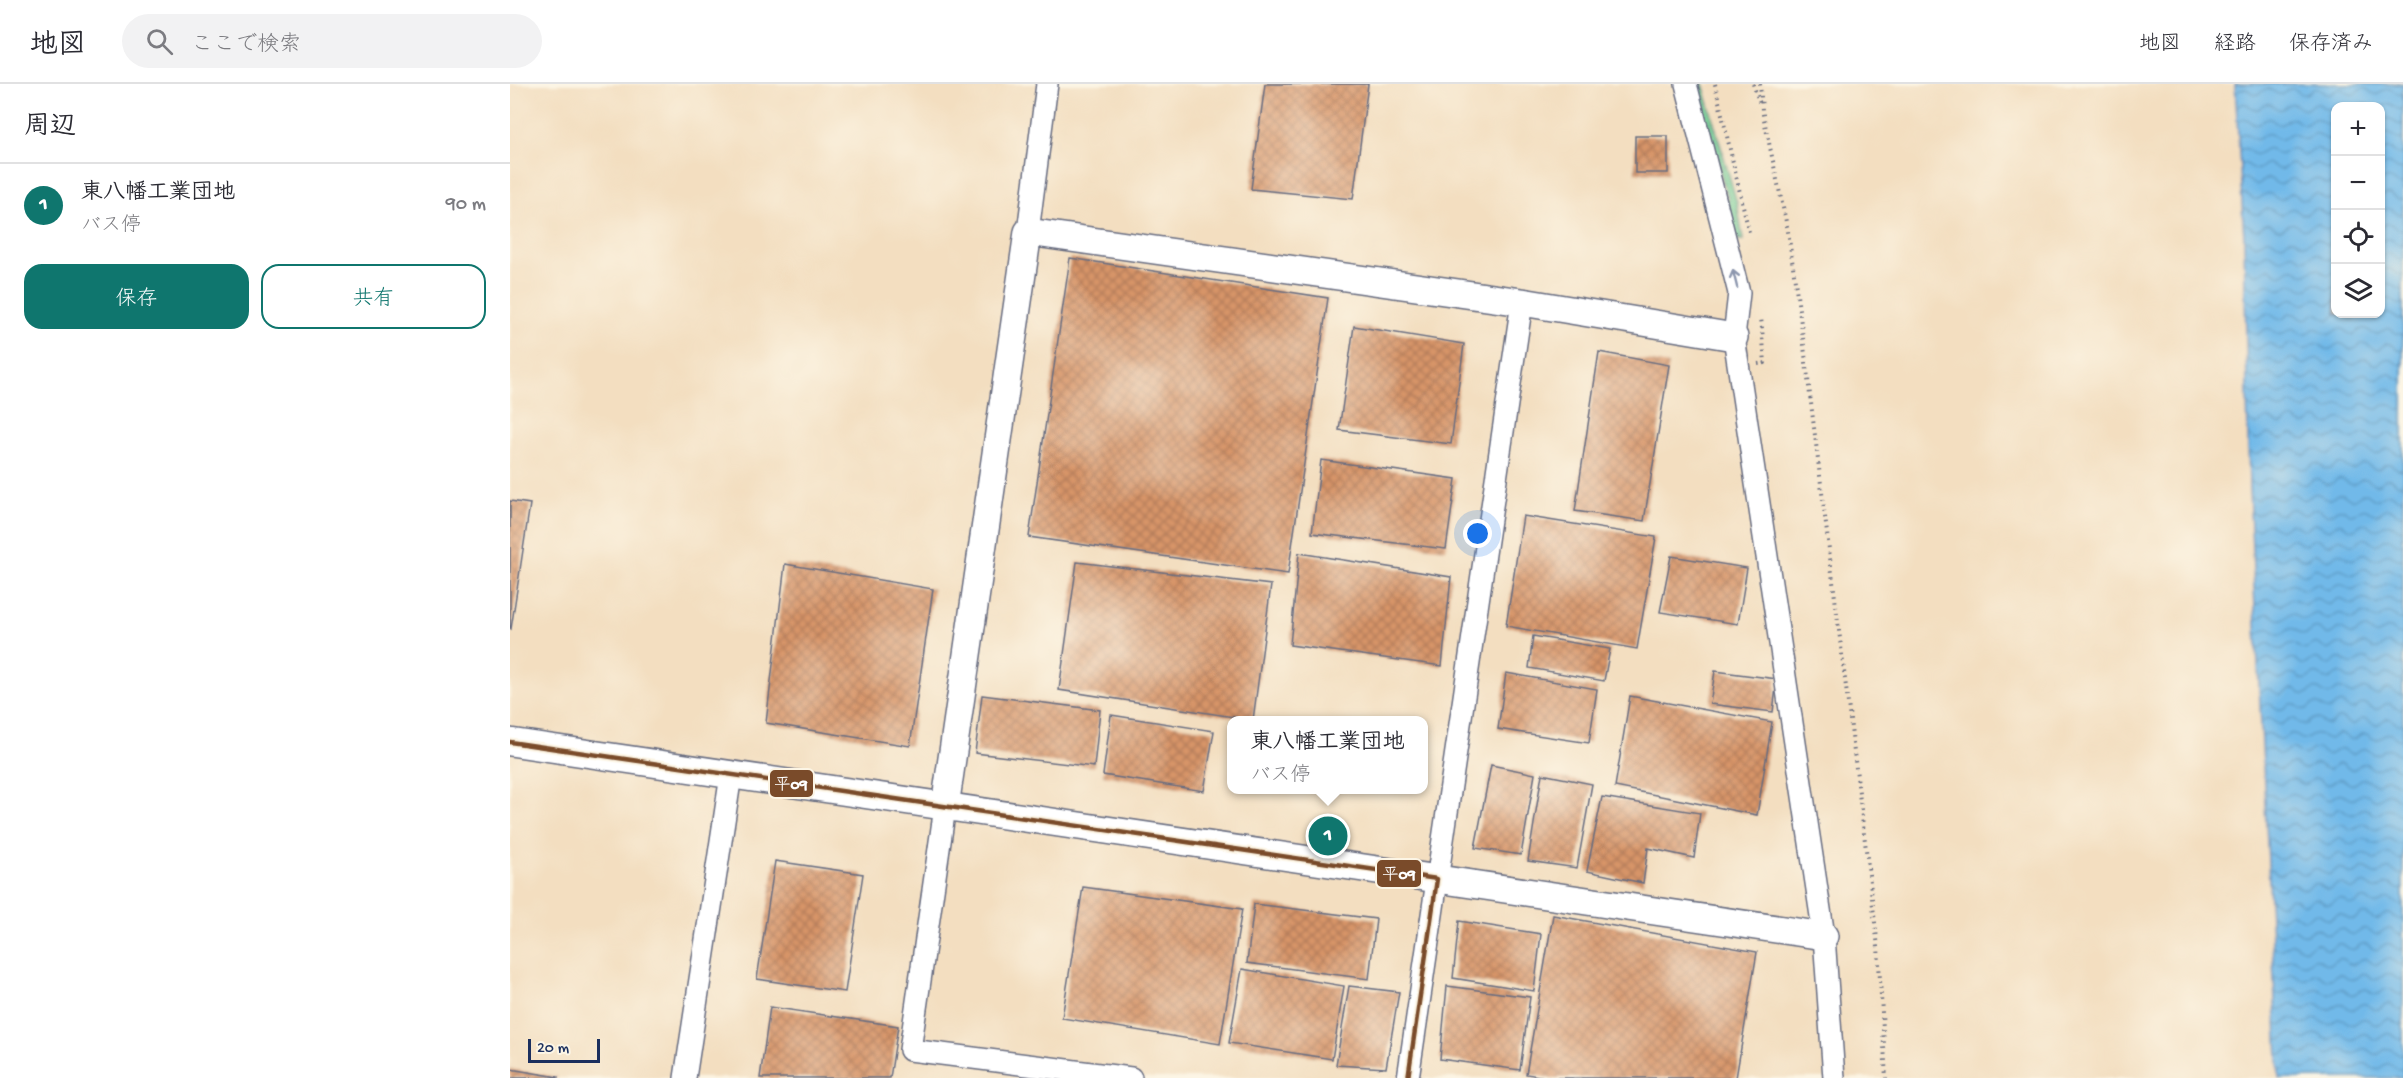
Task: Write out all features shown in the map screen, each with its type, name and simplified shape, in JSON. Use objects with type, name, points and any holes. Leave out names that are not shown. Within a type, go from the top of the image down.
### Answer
[{"type":"street","points":[[1047,84],[1028,232],[910,1050],[1131,1078]]},
{"type":"street","points":[[1686,84],[1739,293],[1734,337],[1824,936],[1834,1078]]},
{"type":"street","points":[[1028,232],[1522,302],[1734,337]]},
{"type":"street","points":[[1408,1078],[1522,302]]},
{"type":"street","points":[[510,742],[1824,936]]},
{"type":"street","points":[[685,1078],[731,775]]},
{"type":"path","points":[[1753,84],[1762,110],[1788,231],[1803,338],[1878,947],[1886,1078]]},
{"type":"path","points":[[1760,84],[1762,110]]},
{"type":"green space","points":[[1695,84],[1703,84],[1737,203],[1743,240],[1737,240],[1727,207],[1728,199]]},
{"type":"water","points":[[2235,84],[2403,84],[2403,1078],[2279,1078],[2249,489],[2244,237]]},
{"type":"building","points":[[1265,84],[1368,84],[1353,199],[1251,189]]},
{"type":"building","points":[[1635,136],[1668,136],[1668,173],[1635,173]]},
{"type":"building","points":[[1070,258],[1328,298],[1288,574],[1029,537]]},
{"type":"building","points":[[1354,326],[1464,344],[1451,444],[1339,430]]},
{"type":"building","points":[[1599,352],[1669,365],[1644,521],[1575,511]]},
{"type":"building","points":[[1321,460],[1456,479],[1446,549],[1312,533]]},
{"type":"building","points":[[510,501],[530,504],[511,629],[510,628]]},
{"type":"building","points":[[1523,516],[1656,537],[1637,649],[1506,626]]},
{"type":"building","points":[[1299,553],[1451,577],[1442,666],[1290,645]]},
{"type":"building","points":[[1671,556],[1747,568],[1738,624],[1660,612]]},
{"type":"building","points":[[1077,562],[1271,585],[1254,716],[1227,716],[1059,690]]},
{"type":"building","points":[[785,564],[933,589],[910,746],[766,723]]},
{"type":"building","points":[[1533,636],[1610,649],[1604,681],[1529,668]]},
{"type":"building","points":[[1715,671],[1777,679],[1773,712],[1710,704]]},
{"type":"building","points":[[1506,673],[1597,689],[1589,743],[1498,729]]},
{"type":"building","points":[[982,695],[1100,710],[1094,767],[975,753]]},
{"type":"building","points":[[1630,696],[1772,722],[1757,815],[1615,787]]},
{"type":"building","points":[[1111,715],[1214,731],[1204,791],[1103,775]]},
{"type":"building","points":[[1491,765],[1535,774],[1521,855],[1475,848]]},
{"type":"building","points":[[1542,774],[1592,784],[1577,868],[1528,861]]},
{"type":"building","points":[[1602,797],[1700,813],[1694,858],[1648,848],[1643,883],[1587,871]]},
{"type":"building","points":[[775,861],[863,874],[845,992],[757,979]]},
{"type":"building","points":[[1083,887],[1242,909],[1220,1044],[1062,1018]]},
{"type":"building","points":[[1254,904],[1376,919],[1369,979],[1247,963]]},
{"type":"building","points":[[1553,915],[1757,952],[1736,1078],[1551,1078],[1526,1074]]},
{"type":"building","points":[[1459,921],[1541,934],[1534,991],[1453,978]]},
{"type":"building","points":[[1242,969],[1344,986],[1332,1059],[1229,1043]]},
{"type":"building","points":[[1349,986],[1399,992],[1386,1068],[1336,1065]]},
{"type":"building","points":[[1447,986],[1530,997],[1520,1070],[1440,1059]]},
{"type":"building","points":[[770,1007],[898,1026],[890,1078],[760,1078]]},
{"type":"building","points":[[510,1069],[558,1077],[558,1078],[510,1078]]},
{"type":"transit line","name":"平09","points":[[510,742],[1437,879],[1408,1078]]},
{"type":"place","name":"東八幡工業団地","points":[[1328,836]]}]
